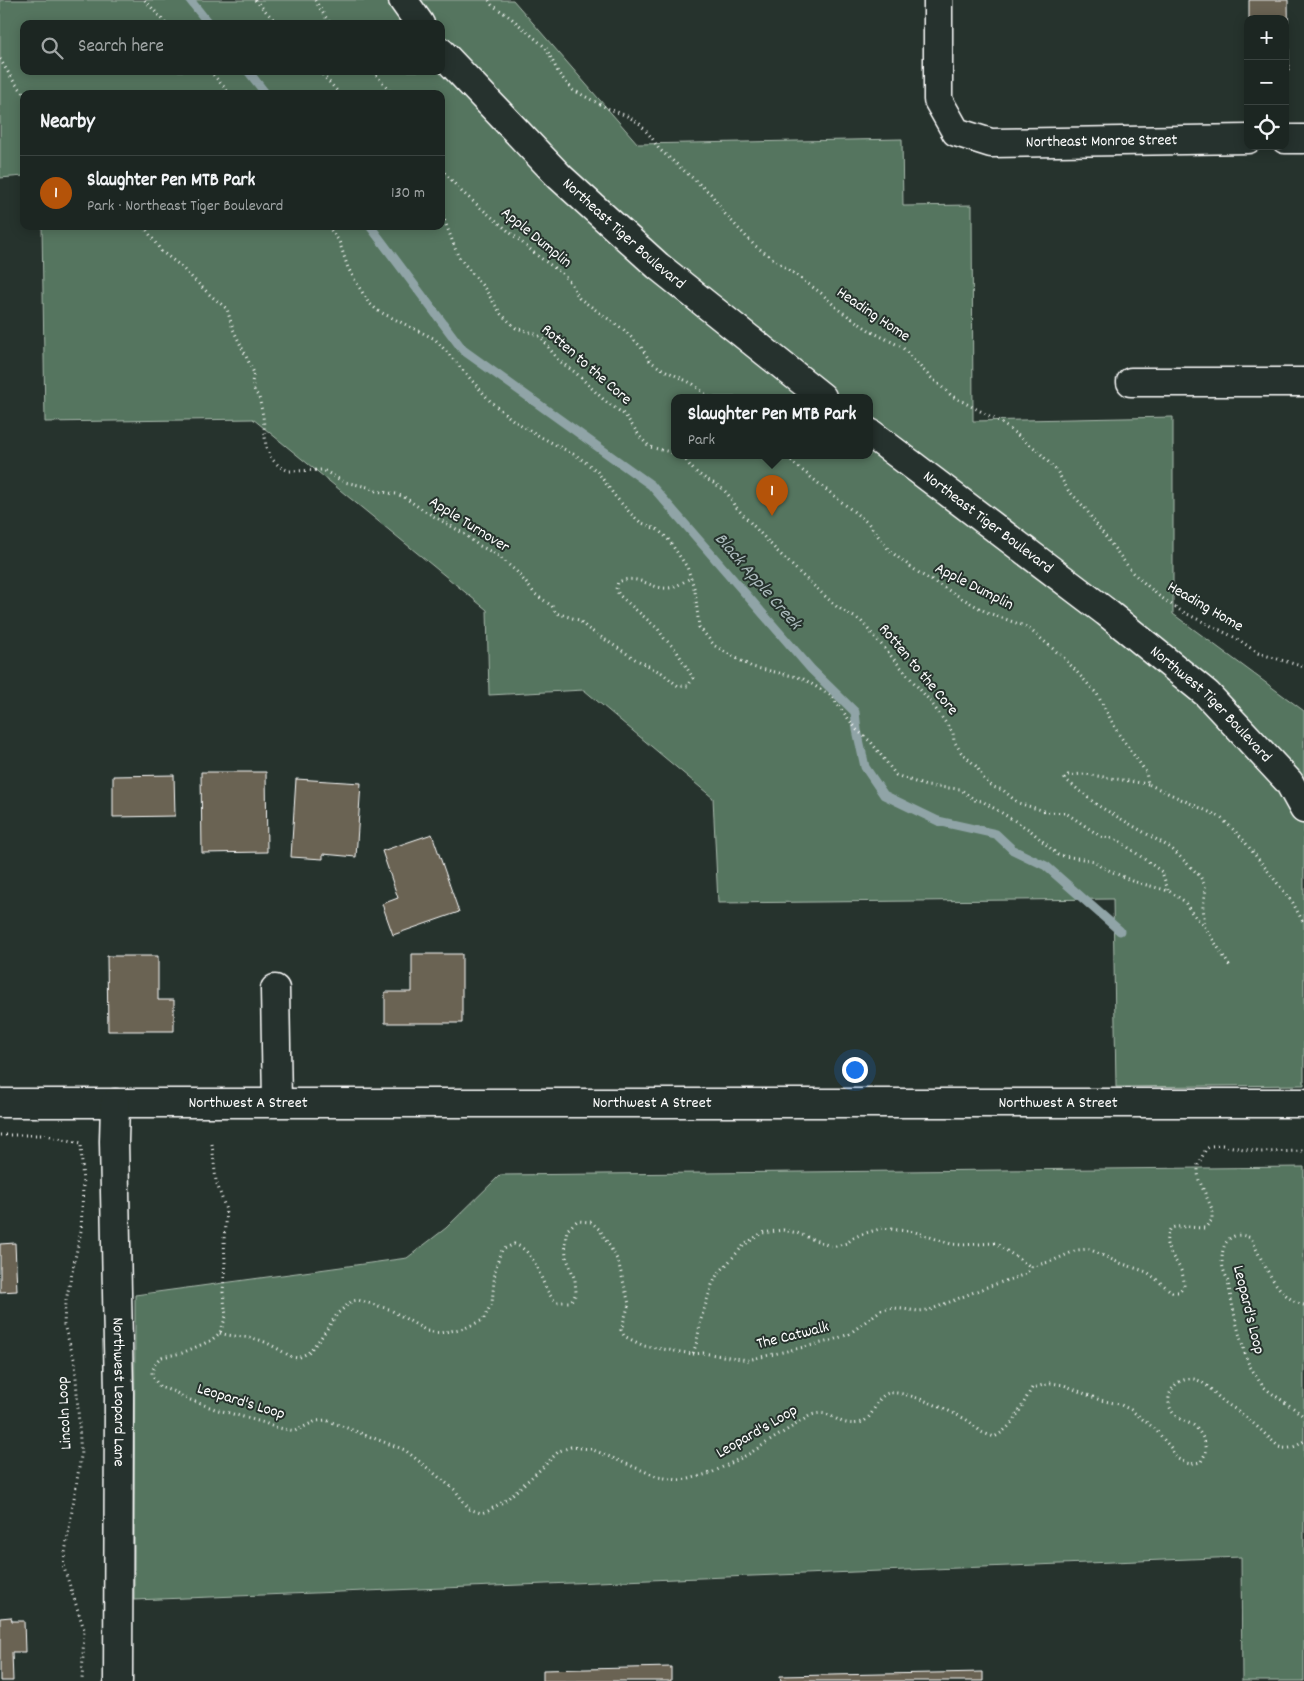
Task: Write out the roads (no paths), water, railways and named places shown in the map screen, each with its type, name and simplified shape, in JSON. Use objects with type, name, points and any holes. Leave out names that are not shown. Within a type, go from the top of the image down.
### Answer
[{"type":"street","points":[[403,0],[417,20]]},
{"type":"street","name":"Northeast Monroe Street","points":[[938,0],[938,100],[956,132],[991,143],[1244,139]]},
{"type":"street","name":"Northeast Tiger Boulevard","points":[[445,56],[560,177],[658,266],[818,394]]},
{"type":"street","points":[[1289,139],[1304,138]]},
{"type":"street","points":[[1131,382],[1304,382]]},
{"type":"street","name":"Northeast Tiger Boulevard","points":[[873,435],[1106,612]]},
{"type":"street","name":"Northwest Tiger Boulevard","points":[[1106,612],[1207,694],[1289,782],[1304,809]]},
{"type":"street","points":[[275,989],[277,1102]]},
{"type":"street","name":"Northwest A Street","points":[[0,1103],[1304,1103]]},
{"type":"street","name":"Northwest Leopard Lane","points":[[115,1103],[114,1141],[123,1680]]},
{"type":"waterway","name":"Black Apple Creek","points":[[190,0],[206,20]]},
{"type":"waterway","name":"Black Apple Creek","points":[[251,75],[263,90]]},
{"type":"waterway","name":"Black Apple Creek","points":[[373,230],[463,350],[651,485],[811,669],[855,712],[865,767],[884,795],[938,821],[996,834],[1013,850],[1046,866],[1120,931]]},
{"type":"place","name":"Slaughter Pen MTB Park","points":[[772,516]]}]
